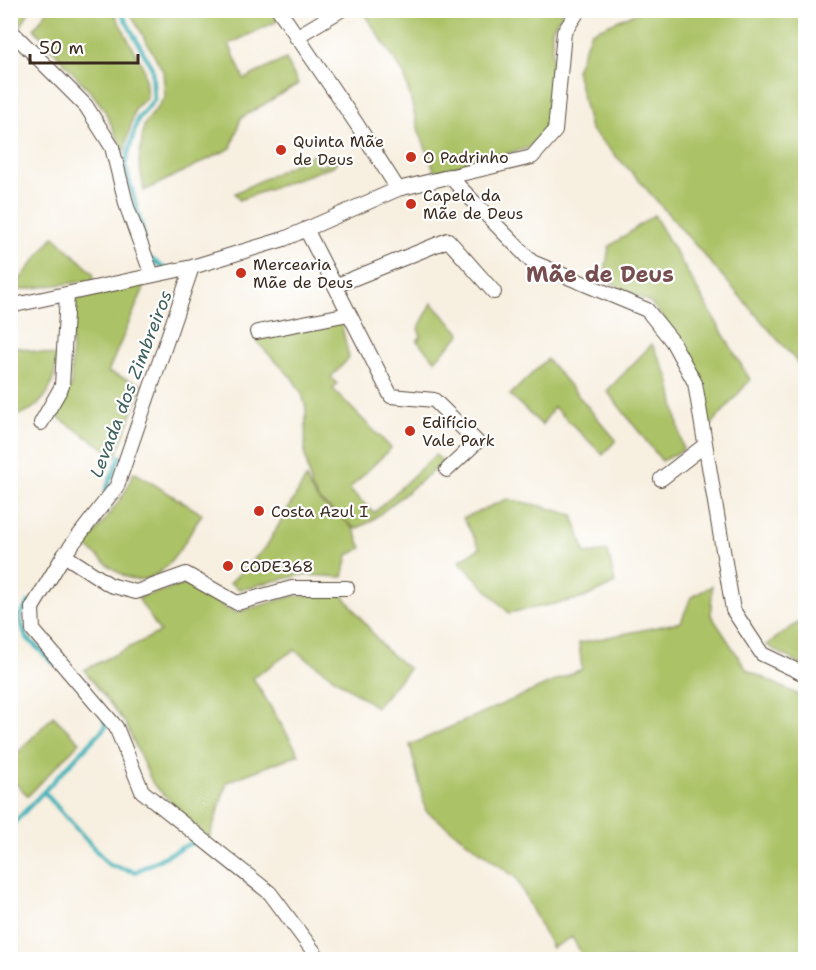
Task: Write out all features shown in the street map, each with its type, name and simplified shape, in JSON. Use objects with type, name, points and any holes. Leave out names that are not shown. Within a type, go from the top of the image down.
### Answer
[{"type":"street","points":[[279,10],[399,189]]},
{"type":"street","points":[[296,37],[341,10]]},
{"type":"street","points":[[10,306],[192,267],[284,239],[399,189],[532,157],[555,131],[564,32],[579,10]]},
{"type":"street","points":[[10,30],[86,106],[112,147],[127,207],[152,275]]},
{"type":"street","points":[[449,176],[532,262],[647,310],[672,341],[695,383],[733,610],[762,654],[806,675]]},
{"type":"street","points":[[306,229],[391,396],[434,400],[477,442],[447,470]]},
{"type":"street","points":[[335,286],[448,240],[494,292]]},
{"type":"street","points":[[192,267],[117,486],[64,555],[32,608],[33,630],[116,727],[142,791],[270,893],[320,960]]},
{"type":"street","points":[[40,423],[62,386],[67,295]]},
{"type":"street","points":[[257,332],[350,314]]},
{"type":"street","points":[[661,479],[705,445]]},
{"type":"street","points":[[64,555],[110,585],[136,592],[186,574],[237,603],[292,588],[347,588]]},
{"type":"green space","points":[[48,10],[113,11],[144,69],[147,97],[135,109],[124,152],[104,109],[34,29]]},
{"type":"green space","points":[[11,11],[29,11],[18,32],[11,23]]},
{"type":"green space","points":[[129,11],[273,11],[278,21],[229,44],[244,79],[286,59],[298,84],[241,118],[231,148],[144,191],[139,161],[144,125],[165,97],[163,71]]},
{"type":"green space","points":[[368,11],[564,11],[552,29],[552,91],[548,127],[528,148],[435,172],[419,131],[404,74],[364,13]]},
{"type":"green space","points":[[640,11],[805,11],[805,371],[636,177],[590,129],[576,70],[591,32]]},
{"type":"green space","points":[[314,154],[319,167],[344,156],[333,166],[239,200],[235,193]]},
{"type":"green space","points":[[654,215],[750,380],[708,429],[701,380],[674,332],[651,303],[604,279],[609,247]]},
{"type":"green space","points":[[54,236],[93,273],[94,280],[11,291]]},
{"type":"green space","points":[[146,283],[108,372],[143,385],[116,456],[53,414],[71,387],[73,300]]},
{"type":"green space","points":[[432,303],[461,334],[435,360],[417,341],[421,336],[418,329]]},
{"type":"green space","points":[[341,322],[349,358],[331,377],[337,384],[333,389],[391,448],[349,489],[374,513],[435,455],[444,462],[371,521],[356,529],[319,500],[312,489],[305,455],[306,408],[302,394],[292,378],[255,340]]},
{"type":"green space","points":[[652,344],[669,378],[683,450],[662,461],[607,391]]},
{"type":"green space","points":[[12,346],[56,356],[53,378],[46,396],[32,409],[11,417],[10,349]]},
{"type":"green space","points":[[547,359],[616,440],[603,455],[554,407],[542,425],[510,395]]},
{"type":"green space","points":[[134,472],[202,514],[180,550],[160,572],[149,578],[137,579],[123,575],[86,546],[124,494]]},
{"type":"green space","points":[[306,478],[316,497],[354,530],[362,548],[348,555],[343,577],[302,575],[239,589],[230,583],[266,547]]},
{"type":"green space","points":[[507,499],[573,515],[585,554],[608,551],[615,583],[584,598],[509,613],[459,561],[480,548],[463,518]]},
{"type":"green space","points":[[186,584],[235,613],[293,596],[343,595],[385,649],[409,669],[376,707],[294,650],[253,678],[299,754],[227,782],[209,839],[153,784],[125,723],[84,670],[160,632],[138,598]]},
{"type":"green space","points":[[712,586],[711,615],[747,670],[805,698],[805,737],[802,738],[806,748],[805,959],[584,959],[572,937],[552,948],[516,878],[426,811],[410,745],[582,669],[579,643],[681,622],[691,597]]},
{"type":"green space","points":[[805,618],[805,667],[766,645]]},
{"type":"green space","points":[[53,716],[80,742],[28,796],[11,779],[11,760]]},
{"type":"waterway","name":"Levada dos Zimbreiros","points":[[120,10],[152,68],[154,100],[138,119],[125,165],[144,235]]},
{"type":"waterway","name":"Levada dos Zimbreiros","points":[[150,258],[165,269]]},
{"type":"waterway","name":"Levada dos Zimbreiros","points":[[105,492],[120,456]]},
{"type":"waterway","name":"Levada dos Zimbreiros","points":[[29,602],[19,617],[26,637],[53,663]]},
{"type":"waterway","name":"Levada dos Zimbreiros","points":[[10,827],[107,725],[104,721]]},
{"type":"waterway","name":"Levada dos Zimbreiros","points":[[44,792],[108,864],[135,872],[197,840]]},
{"type":"place","name":"Quinta Mãe de Deus","points":[[281,150]]},
{"type":"place","name":"O Padrinho","points":[[411,157]]},
{"type":"place","name":"Capela da Mãe de Deus","points":[[411,204]]},
{"type":"place","name":"Mercearia Mãe de Deus","points":[[241,273]]},
{"type":"place","name":"Edifício Vale Park","points":[[410,431]]},
{"type":"place","name":"Costa Azul I","points":[[259,511]]},
{"type":"place","name":"CODE368","points":[[228,566]]},
{"type":"district","name":"Mãe de Deus","points":[[600,274]]}]
